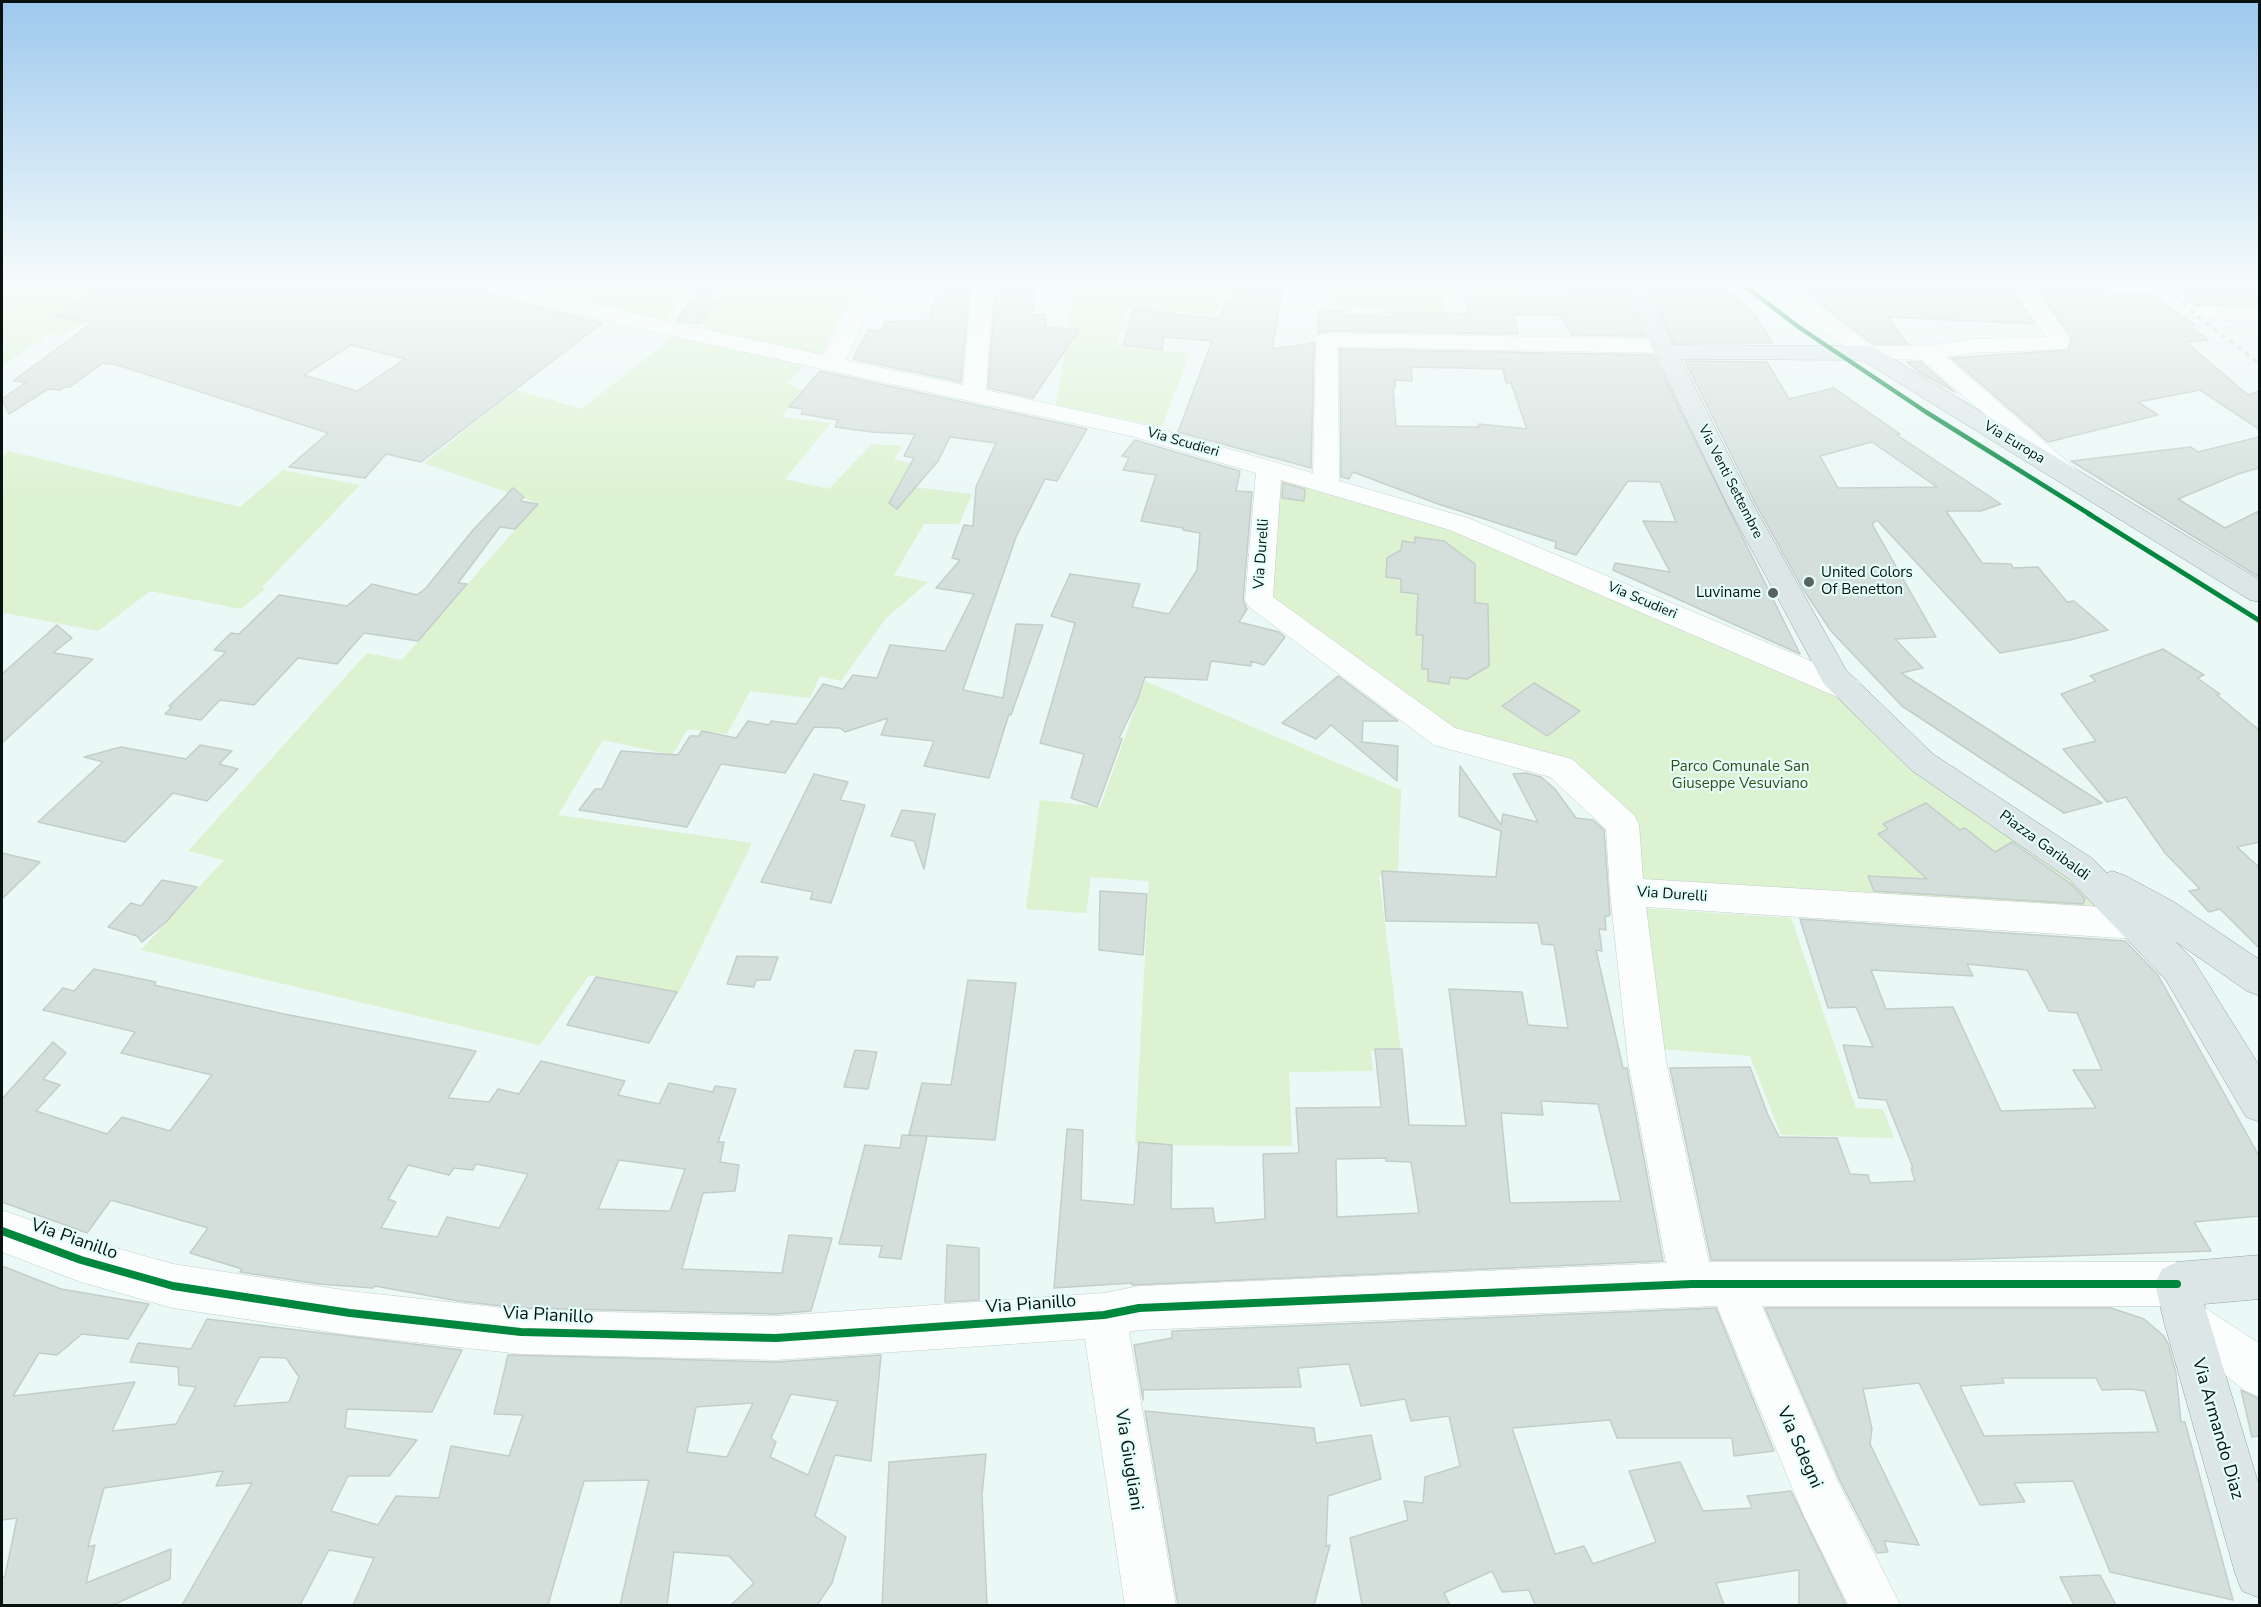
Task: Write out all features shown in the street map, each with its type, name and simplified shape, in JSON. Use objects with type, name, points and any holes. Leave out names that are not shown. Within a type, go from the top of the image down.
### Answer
[{"type":"main road","name":"Via Venti Settembre","points":[[1668,358],[1740,504],[1841,683]]},
{"type":"main road","name":"Via Europa","points":[[1875,358],[2259,593]]},
{"type":"main road","name":"Piazza Garibaldi","points":[[1841,683],[1922,762],[2081,869],[2180,969],[2259,1104]]},
{"type":"main road","points":[[2081,869],[2161,912],[2259,980]]},
{"type":"main road","points":[[2182,1303],[2259,1277]]},
{"type":"main road","name":"Via Armando Diaz","points":[[2182,1303],[2259,1573]]},
{"type":"street","name":"Via Scudieri","points":[[803,358],[1136,430],[1460,524],[1841,683]]},
{"type":"street","points":[[831,364],[834,358]]},
{"type":"street","points":[[974,396],[977,358]]},
{"type":"street","points":[[1326,485],[1327,358]]},
{"type":"street","points":[[1934,358],[2080,484]]},
{"type":"street","name":"Via Durelli","points":[[1269,468],[1259,600],[1445,737],[1561,768],[1622,825],[1627,892],[2135,924]]},
{"type":"street","name":"Via Sdegni","points":[[1627,892],[1647,1061],[1711,1285],[1768,1377],[1821,1499],[1876,1605]]},
{"type":"street","name":"Via Pianillo","points":[[2,1231],[81,1260],[173,1286],[350,1313],[521,1332],[776,1338],[1104,1315],[1139,1308],[1711,1285],[2182,1303]]},
{"type":"street","points":[[2182,1303],[2259,1374]]},
{"type":"street","name":"Via Giugliani","points":[[1104,1315],[1151,1605]]},
{"type":"green space","points":[[2,358],[14,358],[2,366]]},
{"type":"green space","points":[[646,358],[777,358],[805,364],[788,384],[803,390],[781,417],[831,423],[785,479],[829,489],[872,444],[902,446],[894,460],[914,463],[905,486],[972,494],[959,524],[924,524],[894,575],[928,582],[886,618],[841,681],[820,676],[810,698],[750,691],[727,734],[688,729],[672,755],[603,740],[558,815],[752,843],[678,994],[589,975],[540,1045],[141,950],[224,860],[188,851],[367,653],[402,660],[538,503],[424,463],[516,390],[582,409]]},
{"type":"green space","points":[[1063,358],[1188,358],[1162,427],[1056,405]]},
{"type":"green space","points":[[9,451],[240,507],[283,470],[360,485],[262,587],[265,589],[241,609],[150,591],[98,631],[5,613],[2,616],[2,457]]},
{"type":"green space","name":"Parco Comunale San Giuseppe Vesuviano","points":[[1276,475],[1458,528],[1841,693],[2069,870],[2117,915],[1638,885],[1567,759],[1446,729],[1266,599]]},
{"type":"green space","points":[[1145,681],[1401,790],[1398,876],[1379,876],[1401,1051],[1371,1051],[1373,1071],[1289,1072],[1292,1146],[1135,1145],[1149,881],[1091,877],[1086,913],[1026,909],[1040,800],[1100,807]]},
{"type":"green space","points":[[1639,908],[1791,918],[1856,1108],[1883,1109],[1894,1138],[1781,1135],[1750,1056],[1660,1049]]},
{"type":"building","points":[[44,358],[331,358],[304,375],[357,391],[405,359],[401,358],[556,358],[421,462],[386,454],[365,478],[289,467],[328,433],[117,365],[103,363],[70,387],[60,390],[48,389],[9,414],[2,399],[26,382],[13,381]]},
{"type":"building","points":[[963,358],[961,382],[853,359]]},
{"type":"building","points":[[990,358],[1060,358],[1033,398],[988,388]]},
{"type":"building","points":[[1206,358],[1314,358],[1311,468],[1178,432]]},
{"type":"building","points":[[1340,358],[1654,358],[1800,654],[1613,570],[1615,563],[1670,572],[1643,521],[1676,522],[1660,482],[1628,481],[1576,555],[1555,548],[1556,542],[1438,504],[1353,472],[1349,479],[1341,477]],"holes":[[[1411,367],[1503,369],[1506,383],[1511,383],[1527,429],[1479,424],[1479,427],[1396,426],[1393,388],[1395,388],[1395,380],[1412,381]]]},
{"type":"building","points":[[1951,358],[2205,358],[2248,395],[2259,391],[2259,429],[2200,390],[2138,402],[2158,415],[2048,442]]},
{"type":"building","points":[[1685,361],[1767,362],[1789,399],[1834,388],[1900,434],[1897,435],[2001,504],[1981,511],[1946,511],[1982,563],[2011,564],[2013,568],[2038,567],[2067,602],[2074,601],[2108,630],[2070,640],[2000,653],[1877,520],[1872,524],[1936,637],[1895,639],[1923,668],[1901,673],[2102,803],[2064,813],[1902,706],[1831,631],[1803,589],[1755,503]],"holes":[[[1872,442],[1937,487],[1838,488],[1820,456]]]},
{"type":"building","points":[[1907,362],[1921,362],[1955,392],[1919,372]]},
{"type":"building","points":[[820,371],[1087,429],[1057,481],[1045,479],[1016,537],[963,690],[1003,698],[1016,624],[1043,625],[1011,715],[1009,714],[989,778],[924,766],[934,741],[881,735],[888,718],[845,732],[840,728],[814,727],[785,773],[721,764],[687,827],[579,810],[595,789],[602,789],[621,751],[678,755],[690,736],[699,736],[702,731],[736,738],[748,721],[769,725],[771,721],[796,724],[823,684],[843,689],[853,675],[877,678],[890,645],[945,651],[974,594],[936,588],[960,560],[952,558],[964,525],[973,526],[976,487],[996,443],[950,437],[938,461],[897,509],[889,503],[914,458],[904,456],[915,434],[871,432],[835,427],[838,420],[801,414],[803,409],[789,407]]},
{"type":"building","points":[[2259,437],[2259,468],[2238,474],[2178,499],[2225,528],[2259,511],[2259,577],[2071,461],[2191,447],[2198,452]]},
{"type":"building","points":[[1135,440],[1240,471],[1236,491],[1252,492],[1243,600],[1247,609],[1239,622],[1279,632],[1285,637],[1264,665],[1251,661],[1251,666],[1211,661],[1207,680],[1145,677],[1137,701],[1119,738],[1122,739],[1097,807],[1071,798],[1084,754],[1040,743],[1075,623],[1051,616],[1070,574],[1140,584],[1132,607],[1169,614],[1197,570],[1200,533],[1141,521],[1156,475],[1123,470],[1129,458],[1122,456]]},
{"type":"building","points":[[1283,483],[1305,489],[1304,501],[1282,498]]},
{"type":"building","points":[[513,488],[524,497],[520,501],[538,504],[515,529],[500,527],[458,583],[467,584],[418,641],[364,633],[337,664],[298,658],[254,705],[220,700],[201,720],[165,714],[172,707],[169,706],[226,652],[214,650],[231,633],[239,634],[279,595],[347,606],[372,584],[417,595],[426,588],[473,530]]},
{"type":"building","points":[[1415,537],[1444,541],[1475,564],[1475,603],[1488,604],[1489,666],[1467,679],[1450,677],[1449,684],[1428,681],[1428,669],[1422,669],[1423,635],[1416,635],[1418,594],[1401,592],[1401,579],[1386,577],[1387,558],[1401,550],[1402,541],[1415,543]]},
{"type":"building","points":[[57,625],[72,638],[53,653],[93,659],[2,743],[2,674]]},
{"type":"building","points":[[2163,649],[2204,675],[2197,678],[2220,694],[2217,695],[2259,730],[2259,842],[2237,847],[2259,867],[2259,948],[2220,909],[2209,912],[2189,891],[2200,889],[2165,853],[2126,797],[2107,802],[2063,749],[2096,741],[2061,694],[2096,681],[2090,676]]},
{"type":"building","points":[[1338,676],[1398,721],[1363,721],[1362,742],[1398,746],[1397,781],[1331,725],[1316,739],[1282,723]]},
{"type":"building","points":[[1534,683],[1580,711],[1547,736],[1502,706]]},
{"type":"building","points":[[200,745],[232,751],[219,764],[238,769],[207,801],[173,793],[125,842],[38,822],[103,762],[84,757],[121,747],[186,759]]},
{"type":"building","points":[[1460,766],[1501,825],[1503,814],[1538,822],[1513,774],[1526,773],[1541,777],[1555,789],[1576,818],[1593,820],[1604,830],[1610,915],[1605,917],[1606,930],[1599,929],[1602,951],[1596,950],[1623,1068],[1627,1068],[1663,1261],[1054,1288],[1067,1129],[1083,1130],[1081,1200],[1134,1205],[1139,1142],[1172,1145],[1171,1209],[1213,1208],[1215,1223],[1265,1219],[1263,1154],[1299,1153],[1296,1108],[1381,1107],[1375,1049],[1402,1049],[1409,1125],[1466,1126],[1449,989],[1522,992],[1528,1025],[1568,1028],[1554,945],[1542,944],[1538,923],[1386,921],[1382,871],[1496,877],[1501,831],[1459,816]],"holes":[[[1541,1101],[1598,1104],[1621,1201],[1510,1203],[1501,1113],[1543,1115]],[[1386,1158],[1386,1161],[1411,1162],[1419,1213],[1337,1217],[1336,1159]]]},
{"type":"building","points":[[814,774],[848,782],[840,800],[865,805],[831,903],[810,899],[813,892],[761,882]]},
{"type":"building","points":[[1926,803],[1960,830],[1965,828],[1995,852],[2012,842],[2071,884],[2085,899],[2083,904],[1874,891],[1868,876],[1927,879],[1878,834],[1888,829],[1883,824]]},
{"type":"building","points":[[902,810],[935,814],[924,869],[914,841],[891,836]]},
{"type":"building","points":[[2,853],[40,862],[2,899]]},
{"type":"building","points":[[162,880],[197,887],[166,922],[142,942],[137,936],[108,927],[131,903],[141,906]]},
{"type":"building","points":[[1100,891],[1147,894],[1143,955],[1099,950]]},
{"type":"building","points":[[1800,919],[2125,941],[2158,975],[2259,1156],[2259,1216],[2194,1222],[2211,1251],[1949,1260],[1711,1260],[1670,1068],[1750,1067],[1779,1137],[1837,1138],[1850,1174],[1868,1175],[1870,1183],[1915,1181],[1911,1168],[1913,1168],[1886,1100],[1859,1098],[1843,1045],[1873,1047],[1856,1007],[1828,1008]],"holes":[[[1967,964],[2027,970],[2049,1011],[2077,1013],[2102,1070],[2073,1070],[2096,1108],[2001,1111],[1953,1007],[1886,1009],[1871,970],[1973,976]]]},
{"type":"building","points":[[737,956],[778,957],[770,980],[756,980],[754,987],[727,984]]},
{"type":"building","points":[[94,969],[284,1014],[476,1051],[448,1098],[489,1102],[498,1089],[519,1094],[541,1061],[625,1081],[618,1095],[659,1104],[669,1083],[713,1092],[715,1086],[736,1089],[718,1142],[724,1142],[720,1162],[739,1165],[735,1191],[703,1193],[682,1269],[782,1273],[789,1235],[832,1238],[811,1311],[776,1314],[521,1308],[458,1301],[375,1286],[373,1288],[319,1284],[240,1272],[242,1269],[190,1253],[208,1228],[111,1200],[87,1233],[2,1202],[2,1099],[53,1042],[66,1053],[43,1079],[60,1085],[36,1111],[107,1134],[122,1117],[170,1131],[212,1075],[121,1053],[135,1032],[43,1010],[63,988],[74,991]],"holes":[[[619,1160],[685,1169],[670,1211],[598,1209]],[[476,1164],[528,1174],[499,1228],[447,1217],[437,1237],[381,1228],[396,1202],[388,1199],[408,1165],[449,1175],[454,1168],[473,1170]]]},
{"type":"building","points":[[596,977],[677,992],[649,1043],[567,1025]]},
{"type":"building","points":[[968,980],[1016,983],[995,1140],[909,1135],[922,1083],[951,1085]]},
{"type":"building","points":[[855,1050],[877,1052],[868,1089],[844,1087]]},
{"type":"building","points":[[902,1135],[927,1136],[901,1259],[879,1257],[882,1246],[839,1244],[865,1145],[900,1148]]},
{"type":"building","points":[[947,1245],[979,1248],[979,1300],[945,1302]]},
{"type":"building","points":[[2,1266],[61,1289],[149,1304],[128,1339],[82,1334],[57,1355],[39,1353],[13,1396],[135,1382],[112,1431],[176,1424],[196,1387],[179,1385],[178,1367],[130,1362],[138,1343],[191,1349],[207,1319],[462,1350],[432,1412],[347,1409],[345,1428],[417,1440],[389,1476],[348,1476],[331,1511],[378,1525],[396,1496],[439,1498],[451,1446],[509,1456],[523,1415],[494,1414],[508,1355],[776,1362],[881,1355],[871,1461],[835,1455],[815,1516],[846,1537],[832,1583],[817,1605],[731,1605],[754,1583],[729,1556],[674,1552],[667,1605],[620,1605],[649,1480],[584,1481],[548,1605],[353,1605],[374,1558],[329,1550],[300,1605],[182,1605],[252,1483],[216,1486],[223,1471],[104,1488],[88,1547],[95,1545],[86,1583],[171,1549],[170,1579],[113,1605],[2,1605],[2,1578],[5,1576],[17,1518],[2,1520]],"holes":[[[260,1357],[286,1358],[299,1377],[289,1402],[234,1406]],[[791,1394],[838,1401],[808,1475],[770,1457],[776,1442],[771,1438]],[[753,1403],[727,1457],[687,1452],[696,1407]]]},
{"type":"building","points":[[1716,1308],[1774,1451],[1734,1456],[1732,1438],[1617,1438],[1610,1420],[1512,1428],[1555,1554],[1584,1546],[1593,1564],[1656,1542],[1629,1471],[1680,1462],[1703,1511],[1752,1508],[1747,1496],[1791,1491],[1846,1605],[1799,1605],[1799,1570],[1716,1583],[1724,1605],[1535,1605],[1529,1590],[1502,1592],[1492,1571],[1444,1593],[1450,1605],[1362,1605],[1350,1538],[1408,1520],[1404,1501],[1423,1503],[1425,1477],[1460,1466],[1449,1416],[1411,1421],[1405,1399],[1361,1406],[1349,1364],[1298,1368],[1301,1387],[1143,1390],[1143,1400],[1134,1345],[1172,1338],[1172,1331]]},
{"type":"building","points":[[1765,1308],[2111,1308],[2144,1319],[2164,1336],[2168,1344],[2176,1373],[2181,1422],[2185,1422],[2233,1600],[2110,1572],[2073,1481],[2014,1483],[2025,1502],[1980,1505],[1919,1383],[1863,1389],[1872,1429],[1870,1444],[1919,1545],[1884,1541],[1888,1552],[1877,1553],[1840,1481]],"holes":[[[2002,1378],[2096,1378],[2102,1390],[2145,1391],[2158,1432],[1984,1436],[1960,1386],[2004,1383]]]},
{"type":"building","points":[[2241,1390],[2259,1399],[2259,1436],[2252,1437]]},
{"type":"building","points":[[1145,1411],[1314,1428],[1316,1443],[1371,1435],[1381,1479],[1328,1496],[1326,1546],[1330,1545],[1314,1605],[1178,1605]]},
{"type":"building","points":[[986,1454],[982,1495],[987,1605],[882,1605],[889,1462]]},
{"type":"building","points":[[2100,1575],[2116,1605],[2074,1605],[2060,1577]]},
{"type":"railway","points":[[2252,358],[2260,364]]},
{"type":"cycle path","points":[[1845,358],[1926,412],[2260,621]]},
{"type":"cycle path","points":[[2,1231],[81,1260],[173,1286],[350,1313],[521,1332],[776,1338],[1104,1315],[1139,1308],[1692,1284],[2177,1284]]},
{"type":"place","name":"United Colors Of Benetton","points":[[1809,582]]},
{"type":"place","name":"Luviname","points":[[1773,593]]}]
